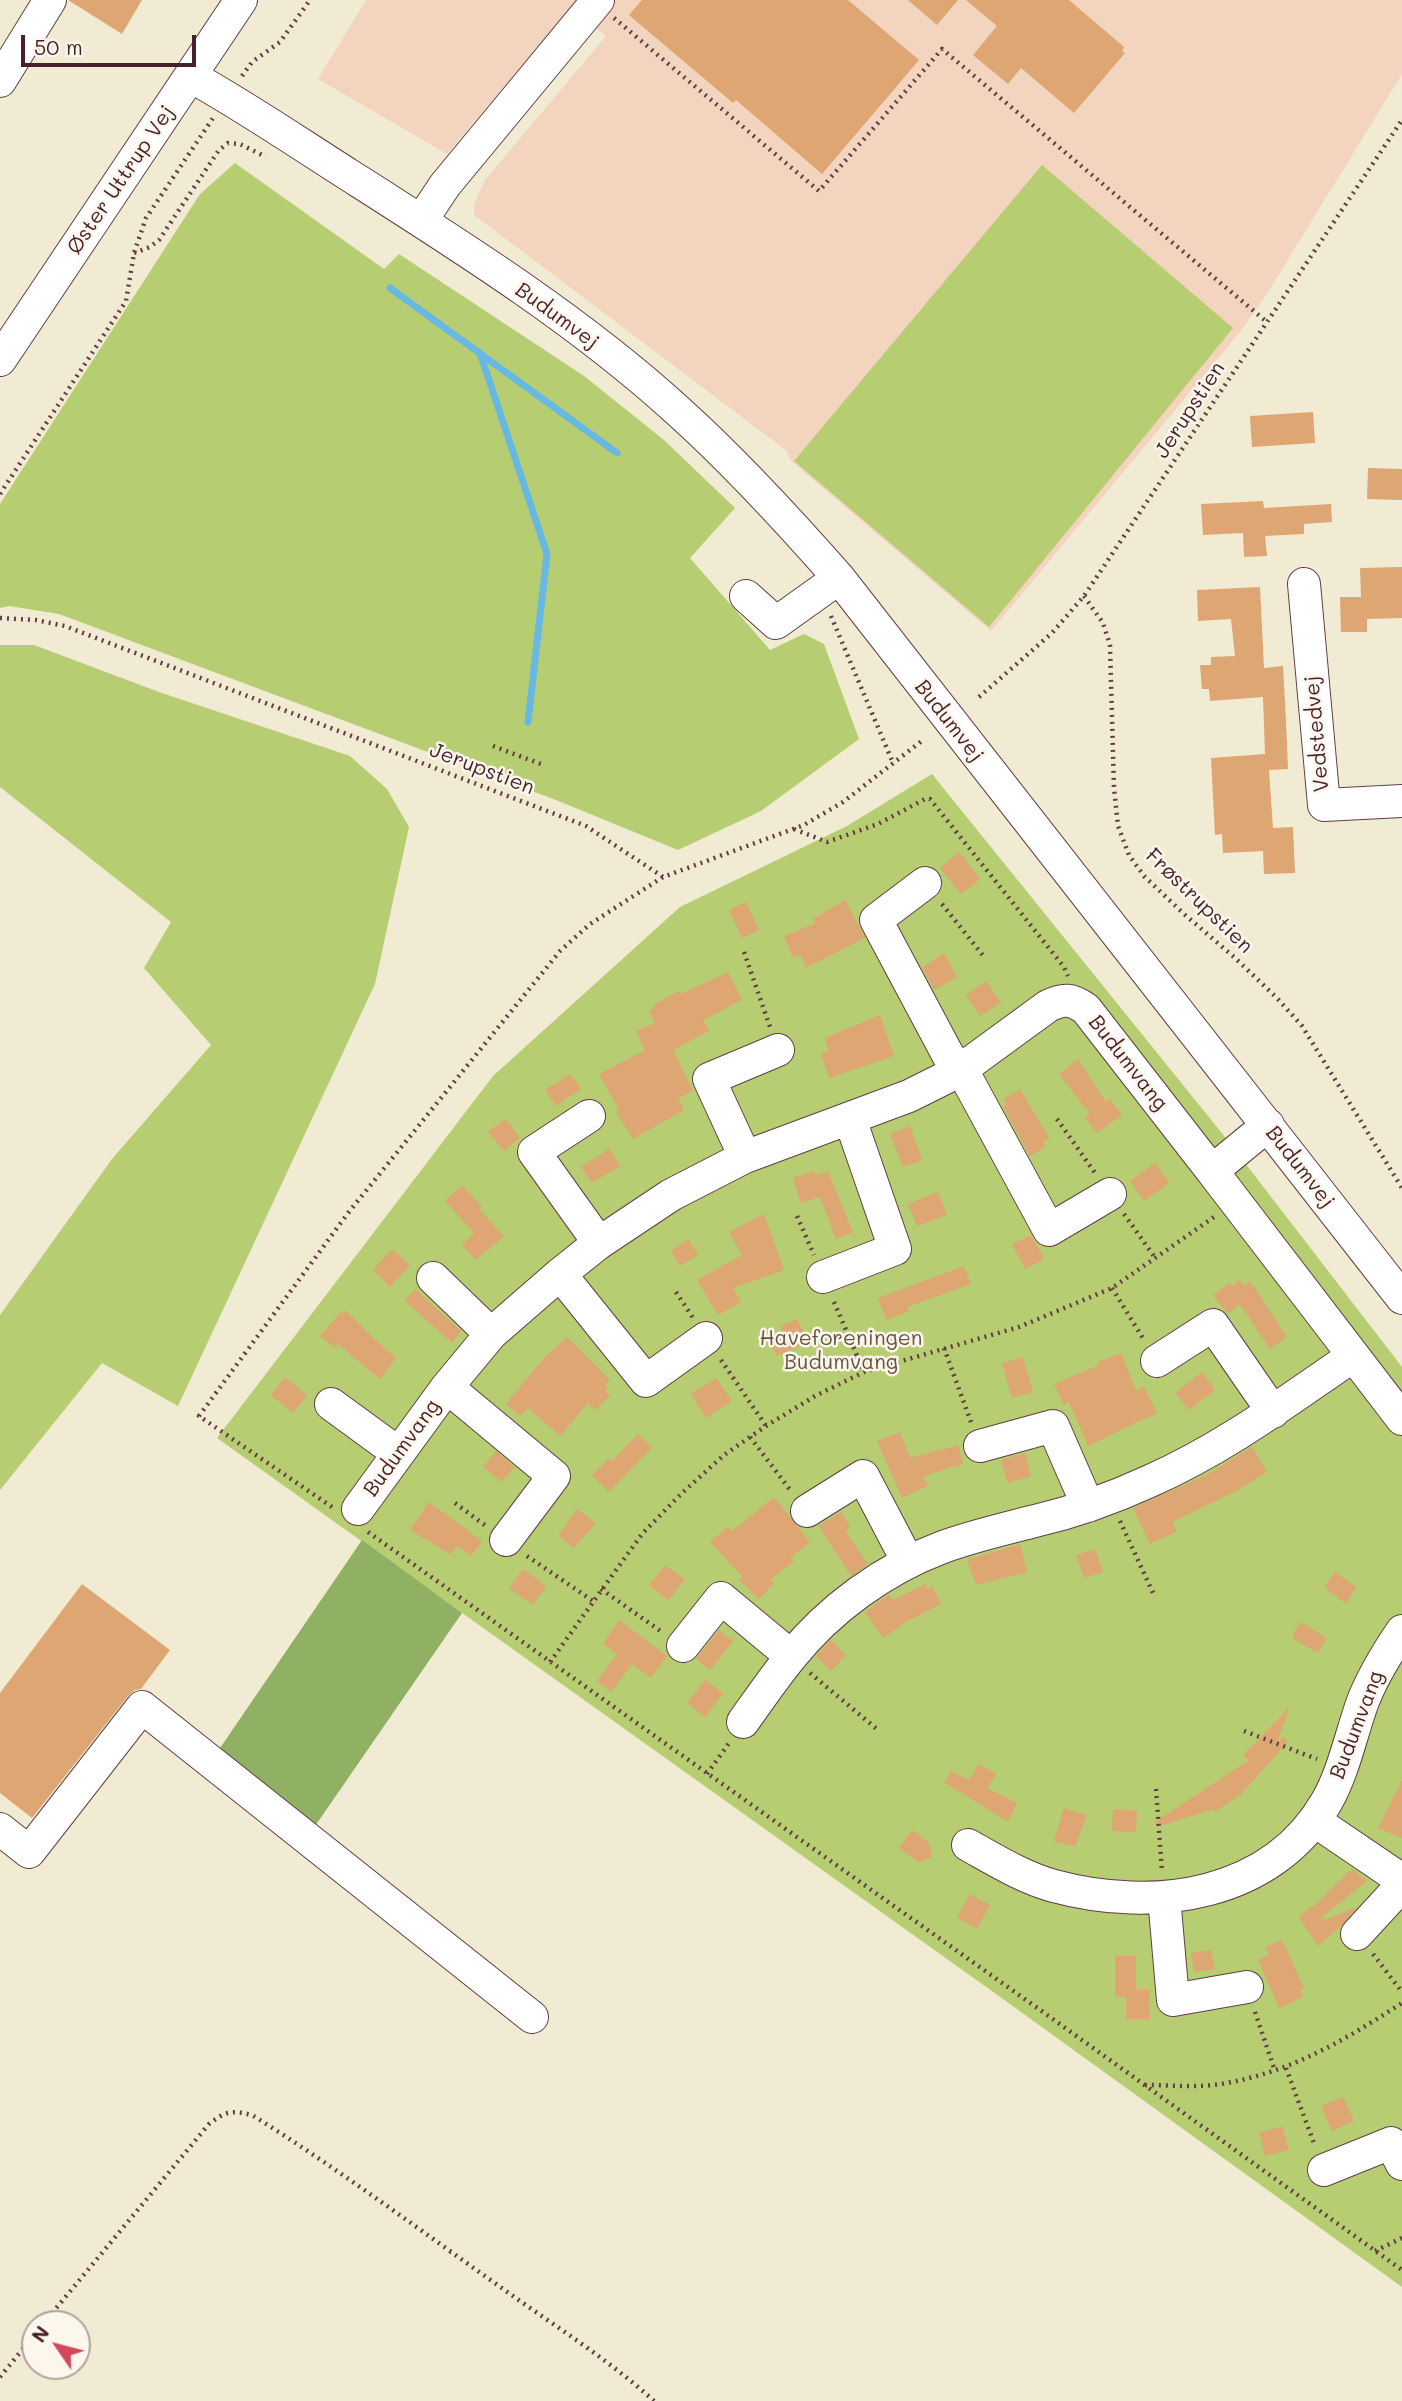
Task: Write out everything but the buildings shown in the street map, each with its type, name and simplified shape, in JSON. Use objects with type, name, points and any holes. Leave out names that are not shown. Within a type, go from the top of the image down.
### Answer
[{"type":"street","points":[[0,81],[50,0]]},
{"type":"street","name":"Øster Uttrup Vej","points":[[0,360],[241,0]]},
{"type":"street","points":[[421,221],[445,185],[597,1]]},
{"type":"street","name":"Budumvej","points":[[192,76],[421,221],[592,340],[677,410],[781,512],[830,585],[1268,1125],[1402,1298]]},
{"type":"street","name":"Vedstedvej","points":[[1304,584],[1324,805],[1402,801]]},
{"type":"street","points":[[746,596],[776,623],[830,585]]},
{"type":"street","points":[[925,883],[876,920],[948,1055],[968,1081],[1049,1230],[1110,1194]]},
{"type":"street","name":"Budumvang","points":[[353,1516],[447,1387],[491,1334],[599,1243],[671,1195],[745,1157],[909,1096],[959,1071],[1048,1006],[1061,1000],[1073,1000],[1086,1009],[1402,1419]]},
{"type":"street","points":[[745,1157],[709,1079],[778,1050]]},
{"type":"street","points":[[589,1116],[534,1152],[599,1243]]},
{"type":"street","points":[[823,1277],[895,1250],[850,1119]]},
{"type":"street","points":[[1212,1171],[1268,1125]]},
{"type":"street","points":[[560,1274],[646,1381],[706,1338]]},
{"type":"street","points":[[433,1278],[491,1334]]},
{"type":"street","points":[[1157,1362],[1213,1325],[1273,1412]]},
{"type":"street","points":[[743,1722],[791,1656],[828,1618],[858,1594],[908,1562],[992,1531],[1099,1502],[1151,1481],[1213,1449],[1273,1412],[1353,1356]]},
{"type":"street","name":"Budumvang","points":[[447,1387],[554,1476],[506,1540]]},
{"type":"street","points":[[331,1404],[398,1453]]},
{"type":"street","points":[[980,1446],[1053,1426],[1099,1502]]},
{"type":"street","points":[[807,1511],[863,1476],[908,1562]]},
{"type":"street","points":[[683,1646],[721,1598],[791,1656]]},
{"type":"street","name":"Budumvang","points":[[968,1845],[1003,1864],[1052,1885],[1106,1898],[1164,1897],[1213,1890],[1253,1873],[1292,1847],[1315,1821],[1341,1768],[1364,1698],[1387,1653],[1402,1631]]},
{"type":"street","points":[[0,1829],[29,1852],[142,1707],[532,2017]]},
{"type":"street","points":[[1315,1821],[1402,1883],[1357,1934]]},
{"type":"street","points":[[1164,1897],[1173,2000],[1247,1987]]},
{"type":"street","points":[[1324,2170],[1391,2143],[1402,2164]]},
{"type":"path","points":[[0,494],[126,300],[134,253],[146,218],[252,62],[280,42],[310,0]]},
{"type":"path","points":[[597,1],[819,191],[942,49],[1267,322]]},
{"type":"path","name":"Jerupstien","points":[[979,697],[1052,633],[1084,596],[1402,120]]},
{"type":"path","points":[[134,253],[159,240],[219,150],[228,143],[240,144],[271,159]]},
{"type":"path","points":[[830,585],[893,763]]},
{"type":"path","name":"Frøstrupstien","points":[[1084,596],[1103,623],[1110,645],[1114,788],[1118,826],[1129,855],[1144,876],[1234,957],[1302,1026],[1402,1188]]},
{"type":"path","name":"Jerupstien","points":[[0,618],[36,620],[65,626],[586,826],[663,877]]},
{"type":"path","points":[[923,740],[843,802],[793,829],[663,877],[590,924],[560,951],[348,1213],[199,1416],[353,1516],[550,1662],[1402,2270]]},
{"type":"path","points":[[493,746],[541,764]]},
{"type":"path","points":[[793,829],[827,842],[878,824],[925,799],[930,799],[1064,967],[1072,983],[1073,1000]]},
{"type":"path","points":[[925,883],[985,958]]},
{"type":"path","points":[[744,952],[778,1050]]},
{"type":"path","points":[[1057,1119],[1156,1259]]},
{"type":"path","points":[[550,1662],[642,1534],[724,1455],[766,1426],[815,1396],[863,1372],[1019,1327],[1112,1288],[1236,1202]]},
{"type":"path","points":[[797,1216],[863,1372]]},
{"type":"path","points":[[1112,1288],[1157,1362]]},
{"type":"path","points":[[706,1338],[766,1426]]},
{"type":"path","points":[[944,1348],[980,1446]]},
{"type":"path","points":[[750,1437],[807,1511]]},
{"type":"path","points":[[1099,1502],[1154,1595]]},
{"type":"path","points":[[454,1503],[593,1601]]},
{"type":"path","points":[[601,1589],[683,1646]]},
{"type":"path","points":[[791,1656],[878,1730]]},
{"type":"path","points":[[707,1774],[743,1722]]},
{"type":"path","points":[[1244,1731],[1341,1768]]},
{"type":"path","points":[[1156,1789],[1164,1897]]},
{"type":"path","points":[[1357,1934],[1402,1992]]},
{"type":"path","points":[[1247,1987],[1275,2071]]},
{"type":"path","points":[[1144,2085],[1219,2085],[1286,2068],[1346,2040],[1402,2003]]},
{"type":"path","points":[[1286,2068],[1324,2170]]},
{"type":"path","points":[[55,2310],[209,2124],[222,2114],[234,2111],[252,2115],[347,2178],[654,2401]]},
{"type":"path","points":[[1376,2251],[1402,2238]]},
{"type":"path","points":[[0,2377],[21,2351]]},
{"type":"shaded area","points":[[366,0],[1402,0],[1402,74],[1268,292],[1240,332],[991,631],[790,460],[787,451],[474,215],[474,204],[485,180],[606,36],[570,8],[447,154],[318,79]]},
{"type":"green space","points":[[235,163],[384,269],[399,254],[584,376],[664,440],[735,508],[690,558],[770,650],[804,634],[824,644],[859,739],[761,811],[678,850],[556,800],[59,614],[9,606],[0,608],[0,504],[200,194]]},
{"type":"green space","points":[[1042,165],[1233,328],[989,627],[794,461]]},
{"type":"green space","points":[[0,645],[34,645],[159,692],[350,756],[387,789],[409,827],[375,984],[178,1406],[102,1363],[0,1490],[0,1315],[112,1159],[211,1045],[144,968],[171,922],[0,787]]},
{"type":"green space","name":"Haveforeningen Budumvang","points":[[932,774],[1225,1137],[1402,1367],[1402,2287],[217,1438],[493,1076],[680,907],[847,826]]},
{"type":"green space","points":[[362,1540],[462,1613],[313,1829],[216,1754]]},
{"type":"waterway","points":[[390,288],[617,453]]},
{"type":"waterway","points":[[480,353],[547,554],[528,722]]}]
